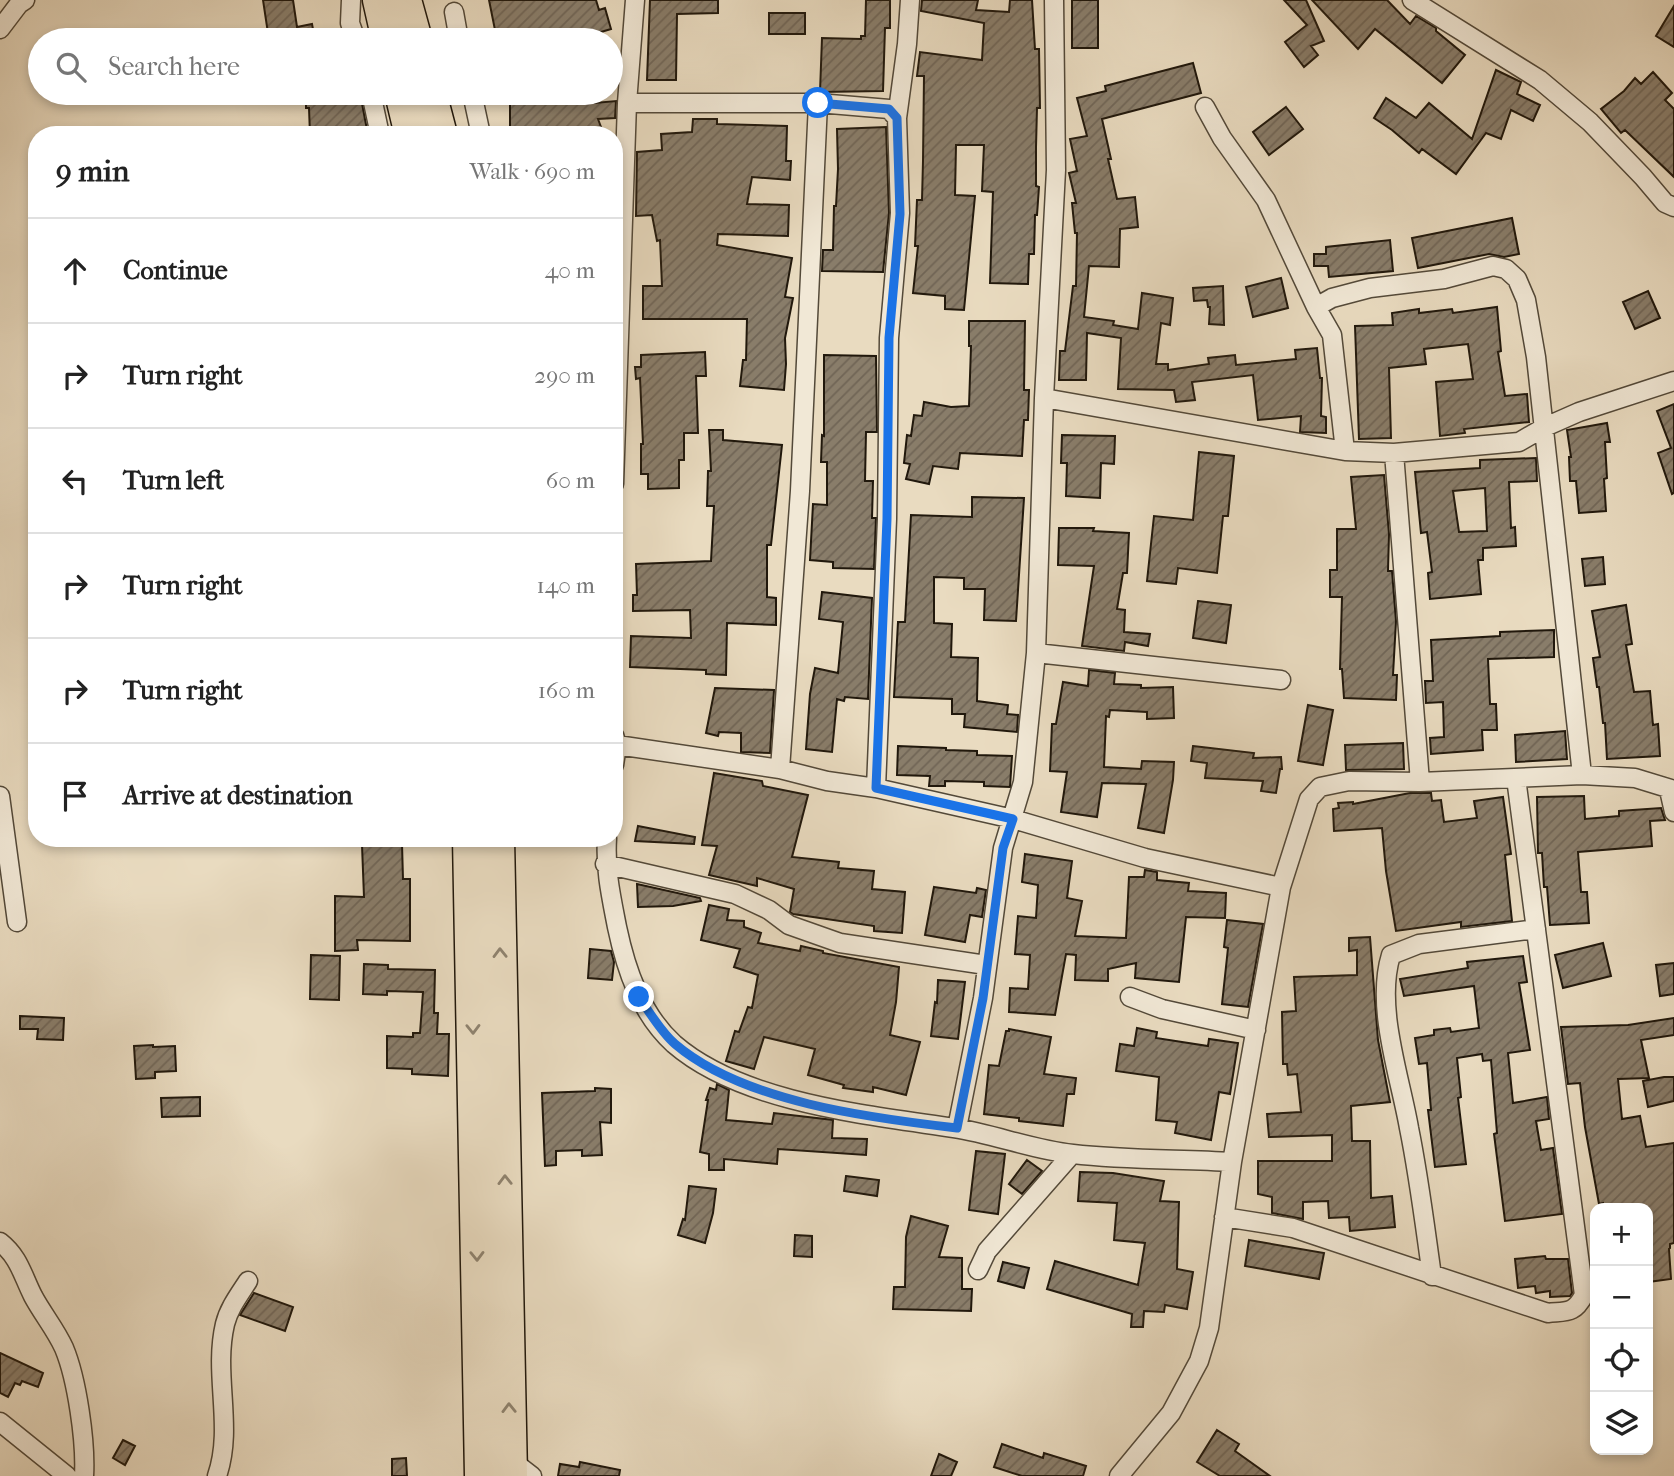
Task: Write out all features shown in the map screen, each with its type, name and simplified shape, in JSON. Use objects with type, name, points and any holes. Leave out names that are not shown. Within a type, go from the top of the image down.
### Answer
[{"type":"highway","points":[[379,0],[385,28]]},
{"type":"highway","points":[[405,0],[413,28]]},
{"type":"highway","points":[[404,105],[409,126]]},
{"type":"highway","points":[[433,105],[438,126]]},
{"type":"highway","points":[[469,847],[481,1476]]},
{"type":"highway","points":[[498,847],[518,1470]]},
{"type":"street","points":[[2,22],[25,0]]},
{"type":"street","points":[[351,0],[352,28]]},
{"type":"street","points":[[623,157],[635,0]]},
{"type":"street","points":[[876,788],[887,519],[889,338],[900,214],[897,118],[910,0]]},
{"type":"street","points":[[957,1128],[983,998],[1003,848],[1023,782],[1036,653],[1044,398],[1056,170],[1054,0]]},
{"type":"street","points":[[1412,0],[1540,80],[1590,122],[1665,203],[1674,207]]},
{"type":"street","points":[[454,12],[457,28]]},
{"type":"street","points":[[626,103],[818,103],[889,109],[897,118]]},
{"type":"street","points":[[780,769],[800,491],[818,103]]},
{"type":"street","points":[[374,105],[378,126]]},
{"type":"street","points":[[475,105],[479,126]]},
{"type":"street","points":[[1205,107],[1222,138],[1266,200],[1332,335],[1345,451]]},
{"type":"street","points":[[1316,307],[1332,298],[1370,288],[1444,279],[1493,267],[1506,269],[1517,279],[1526,300],[1536,357],[1582,775]]},
{"type":"street","points":[[1044,398],[1345,451],[1394,453],[1519,442],[1579,412],[1674,380]]},
{"type":"street","points":[[1394,453],[1420,782]]},
{"type":"street","points":[[1036,653],[1281,680]]},
{"type":"street","points":[[623,741],[876,788],[1013,819],[1145,858],[1281,887]]},
{"type":"street","points":[[1119,1476],[1171,1413],[1199,1361],[1209,1328],[1232,1162],[1281,887],[1309,799],[1320,787],[1349,781],[1420,782],[1582,775],[1635,778],[1672,790],[1674,812]]},
{"type":"street","points":[[1224,1217],[1293,1228],[1548,1313],[1571,1311],[1578,1307],[1584,1295],[1516,778]]},
{"type":"street","points":[[0,796],[17,922]]},
{"type":"street","points":[[606,847],[605,864],[621,944],[630,977],[651,1016],[673,1043],[694,1058],[740,1082],[820,1107],[957,1128],[1072,1154],[1232,1162]]},
{"type":"street","points":[[605,864],[735,894],[769,910],[789,925],[840,943],[986,965]]},
{"type":"street","points":[[1432,1276],[1409,1129],[1393,1055],[1386,998],[1387,969],[1391,955],[1419,944],[1536,929]]},
{"type":"street","points":[[1130,997],[1162,1009],[1256,1030]]},
{"type":"street","points":[[978,1270],[987,1251],[1072,1154]]},
{"type":"street","points":[[0,1242],[15,1254],[38,1305],[64,1348],[81,1420],[84,1476]]},
{"type":"street","points":[[217,1476],[225,1438],[220,1372],[225,1325],[248,1281]]},
{"type":"street","points":[[0,1422],[67,1476]]},
{"type":"building","points":[[263,0],[293,0],[297,27],[312,24],[313,28],[267,28]]},
{"type":"building","points":[[489,0],[596,0],[599,10],[605,8],[611,28],[495,28]]},
{"type":"building","points":[[650,0],[718,0],[718,13],[677,14],[676,80],[647,80]]},
{"type":"building","points":[[866,0],[890,0],[890,28],[885,28],[883,91],[820,92],[822,38],[861,39],[861,36],[865,36]]},
{"type":"building","points":[[922,0],[978,0],[976,10],[1009,12],[1010,0],[1032,0],[1035,49],[1039,49],[1040,108],[1037,108],[1036,186],[1039,187],[1034,254],[1029,254],[1028,284],[990,283],[993,192],[982,191],[984,145],[956,145],[955,195],[975,196],[964,310],[945,309],[945,296],[913,293],[918,246],[915,246],[917,200],[922,200],[923,161],[924,76],[917,76],[920,52],[982,60],[984,23],[921,11]]},
{"type":"building","points":[[1072,0],[1098,0],[1098,48],[1072,48]]},
{"type":"building","points":[[1284,0],[1306,0],[1324,41],[1311,46],[1318,55],[1304,67],[1285,42],[1307,25]]},
{"type":"building","points":[[1312,0],[1387,0],[1410,24],[1416,16],[1436,28],[1436,31],[1465,55],[1442,83],[1375,29],[1358,49]]},
{"type":"building","points":[[1674,6],[1674,47],[1656,36]]},
{"type":"building","points":[[769,13],[805,13],[805,34],[769,34]]},
{"type":"building","points":[[1193,63],[1201,93],[1102,119],[1117,199],[1135,197],[1138,227],[1120,229],[1119,267],[1089,266],[1084,317],[1114,321],[1113,325],[1138,329],[1142,293],[1173,298],[1170,325],[1161,323],[1156,364],[1168,364],[1168,370],[1209,364],[1208,358],[1235,355],[1236,365],[1296,359],[1295,350],[1317,348],[1322,378],[1321,416],[1326,417],[1326,433],[1300,432],[1301,416],[1258,420],[1253,375],[1192,382],[1195,400],[1176,402],[1174,390],[1118,389],[1121,338],[1087,333],[1086,380],[1059,380],[1060,351],[1065,351],[1073,286],[1076,286],[1077,233],[1072,203],[1076,203],[1069,173],[1077,171],[1070,139],[1087,136],[1077,98],[1106,91],[1105,86]]},
{"type":"building","points":[[1496,70],[1521,82],[1517,94],[1540,105],[1533,121],[1511,110],[1501,139],[1486,133],[1456,174],[1422,149],[1419,153],[1374,118],[1386,98],[1416,118],[1429,103],[1472,139]]},
{"type":"building","points":[[1653,72],[1672,93],[1665,100],[1674,109],[1674,177],[1625,130],[1621,133],[1601,109],[1624,91],[1635,78],[1641,84]]},
{"type":"building","points":[[306,105],[362,105],[366,126],[310,126],[309,108],[306,108]]},
{"type":"building","points":[[510,105],[616,105],[615,118],[598,119],[601,126],[510,126]]},
{"type":"building","points":[[1286,107],[1303,129],[1269,155],[1253,132]]},
{"type":"building","points":[[693,119],[717,119],[717,124],[787,126],[786,161],[791,161],[790,180],[752,177],[747,204],[789,205],[788,236],[718,234],[717,245],[792,258],[785,297],[793,298],[785,338],[784,390],[740,386],[743,360],[746,360],[747,319],[643,319],[643,286],[662,286],[660,240],[657,241],[652,215],[636,216],[637,152],[662,150],[661,134],[692,132]]},
{"type":"building","points":[[886,127],[889,213],[883,272],[822,271],[823,250],[833,250],[838,169],[837,129]]},
{"type":"building","points":[[1512,218],[1519,254],[1504,257],[1489,254],[1418,268],[1412,238]]},
{"type":"building","points":[[1390,240],[1393,271],[1329,277],[1328,266],[1314,266],[1314,254],[1326,254],[1326,247]]},
{"type":"building","points":[[1281,278],[1288,308],[1253,317],[1246,287]]},
{"type":"building","points":[[1223,286],[1224,325],[1209,324],[1210,307],[1207,300],[1194,301],[1193,288]]},
{"type":"building","points":[[1648,291],[1660,318],[1635,329],[1623,302]]},
{"type":"building","points":[[1497,307],[1501,351],[1498,352],[1505,396],[1527,394],[1529,422],[1464,429],[1465,433],[1440,436],[1436,382],[1473,379],[1468,344],[1424,349],[1426,364],[1389,368],[1391,438],[1359,439],[1355,326],[1393,325],[1392,313],[1419,309],[1419,313],[1452,309],[1453,313]]},
{"type":"building","points":[[969,321],[1025,321],[1024,390],[1029,390],[1028,420],[1024,420],[1022,456],[960,453],[958,469],[933,466],[929,484],[906,479],[910,464],[904,463],[907,435],[911,436],[914,415],[922,416],[924,402],[951,407],[969,406]]},
{"type":"building","points":[[705,352],[706,376],[696,376],[698,433],[684,433],[684,460],[679,460],[679,488],[648,489],[648,474],[641,474],[643,444],[640,378],[636,379],[635,367],[641,367],[641,355]]},
{"type":"building","points":[[824,355],[876,356],[877,432],[866,432],[865,481],[873,481],[872,518],[876,518],[874,569],[833,568],[833,562],[810,560],[813,504],[827,505],[827,462],[821,462],[822,435],[824,436]]},
{"type":"building","points":[[1674,404],[1672,494],[1658,453],[1671,448],[1657,411]]},
{"type":"building","points":[[1607,423],[1610,442],[1605,442],[1606,511],[1579,513],[1576,481],[1570,481],[1571,457],[1567,430]]},
{"type":"building","points":[[709,430],[723,430],[723,440],[782,445],[771,545],[767,545],[767,597],[776,598],[776,625],[727,623],[726,675],[706,674],[706,670],[630,667],[631,636],[691,638],[690,610],[633,611],[633,595],[637,595],[636,564],[711,561],[714,506],[707,506],[708,471],[711,471]]},
{"type":"building","points":[[1062,435],[1115,436],[1114,464],[1101,463],[1100,498],[1066,496],[1067,463],[1061,463]]},
{"type":"building","points":[[1199,452],[1234,456],[1228,516],[1223,516],[1217,573],[1178,568],[1176,584],[1147,581],[1154,516],[1193,520]]},
{"type":"building","points":[[1536,458],[1537,481],[1509,482],[1511,528],[1515,527],[1516,546],[1483,548],[1483,560],[1478,560],[1481,594],[1430,599],[1428,573],[1432,572],[1427,532],[1421,533],[1415,472],[1480,468],[1480,460]],"holes":[[[1485,488],[1487,531],[1459,532],[1453,491]]]},
{"type":"building","points":[[1384,475],[1389,534],[1388,571],[1392,571],[1396,621],[1393,675],[1397,675],[1396,700],[1344,698],[1340,669],[1342,597],[1330,597],[1330,570],[1337,570],[1337,529],[1356,529],[1351,477]]},
{"type":"building","points":[[972,497],[1024,498],[1016,621],[984,620],[985,589],[964,589],[964,578],[934,577],[934,623],[952,624],[951,657],[978,658],[977,701],[1008,705],[1007,714],[1018,715],[1017,732],[964,727],[965,714],[952,714],[952,699],[894,697],[898,622],[905,622],[911,515],[972,517]]},
{"type":"building","points":[[1059,528],[1094,528],[1093,531],[1129,533],[1127,573],[1123,573],[1117,609],[1125,610],[1124,632],[1150,634],[1148,646],[1125,642],[1124,651],[1082,646],[1094,566],[1058,565]]},
{"type":"building","points":[[1603,557],[1605,584],[1585,586],[1582,559]]},
{"type":"building","points":[[822,592],[872,598],[868,699],[837,699],[832,752],[806,749],[815,668],[838,673],[843,622],[819,619]]},
{"type":"building","points":[[1198,601],[1231,605],[1226,643],[1193,638]]},
{"type":"building","points":[[1626,605],[1632,644],[1626,645],[1634,692],[1650,691],[1653,725],[1658,724],[1660,756],[1607,759],[1605,723],[1593,658],[1600,657],[1592,611]]},
{"type":"building","points":[[1554,630],[1554,657],[1488,659],[1490,704],[1496,704],[1497,730],[1482,730],[1483,750],[1431,754],[1430,738],[1444,737],[1443,702],[1426,703],[1425,681],[1433,681],[1431,640],[1500,636],[1500,632]]},
{"type":"building","points":[[1089,670],[1115,673],[1114,684],[1141,685],[1141,688],[1173,687],[1174,718],[1147,719],[1147,712],[1110,710],[1109,717],[1106,716],[1104,767],[1141,769],[1142,761],[1174,762],[1164,833],[1138,828],[1146,784],[1102,783],[1097,817],[1061,812],[1067,772],[1050,771],[1052,724],[1056,724],[1063,682],[1088,686]]},
{"type":"building","points":[[715,688],[774,690],[770,753],[741,752],[741,733],[719,732],[718,736],[706,733]]},
{"type":"building","points":[[1308,705],[1333,710],[1323,765],[1298,761]]},
{"type":"building","points":[[1565,731],[1567,759],[1516,762],[1515,735]]},
{"type":"building","points":[[1403,743],[1404,769],[1346,770],[1345,745]]},
{"type":"building","points":[[898,746],[946,748],[977,751],[977,755],[1012,756],[1010,787],[984,786],[984,782],[945,781],[945,786],[929,786],[930,776],[897,775]]},
{"type":"building","points":[[1193,746],[1254,753],[1253,758],[1281,757],[1282,769],[1276,793],[1261,791],[1263,781],[1205,778],[1207,763],[1191,761]]},
{"type":"building","points":[[714,773],[762,781],[763,786],[808,795],[792,857],[839,862],[838,868],[874,871],[872,889],[905,892],[902,933],[874,931],[874,926],[793,914],[790,912],[794,889],[757,878],[757,886],[709,875],[717,846],[702,845]]},
{"type":"building","points":[[1410,793],[1431,793],[1432,801],[1441,800],[1444,822],[1477,818],[1474,801],[1503,797],[1511,854],[1505,855],[1512,921],[1461,927],[1461,922],[1396,931],[1382,828],[1334,831],[1333,809],[1339,808],[1338,803],[1353,804]]},
{"type":"building","points":[[1584,796],[1585,819],[1619,816],[1619,811],[1661,808],[1665,820],[1650,821],[1652,846],[1578,852],[1581,892],[1587,892],[1589,923],[1550,925],[1542,853],[1538,853],[1537,797]]},
{"type":"building","points":[[638,826],[695,837],[694,844],[635,841]]},
{"type":"building","points":[[362,847],[402,847],[403,879],[410,879],[410,941],[357,940],[358,950],[335,951],[335,896],[364,897]]},
{"type":"building","points":[[1025,854],[1072,861],[1067,898],[1082,901],[1075,936],[1126,938],[1129,877],[1144,877],[1145,870],[1157,872],[1157,880],[1189,883],[1188,891],[1226,893],[1225,918],[1186,917],[1179,982],[1135,978],[1136,963],[1108,969],[1108,981],[1075,980],[1076,955],[1066,954],[1055,1015],[1009,1012],[1010,988],[1028,989],[1030,955],[1015,954],[1018,916],[1036,918],[1038,885],[1022,882]]},
{"type":"building","points":[[637,884],[700,898],[701,901],[673,906],[638,907]]},
{"type":"building","points":[[934,887],[976,893],[977,888],[986,890],[982,917],[970,915],[965,942],[925,935]]},
{"type":"building","points":[[709,905],[729,909],[727,920],[744,921],[744,927],[761,933],[758,943],[800,951],[801,946],[823,953],[899,967],[890,1035],[920,1042],[906,1095],[873,1087],[873,1092],[843,1088],[844,1085],[808,1075],[815,1049],[764,1037],[754,1069],[726,1061],[735,1031],[739,1032],[748,1007],[752,1008],[758,975],[734,967],[740,949],[701,940]]},
{"type":"building","points":[[1227,920],[1263,924],[1248,1007],[1222,1004],[1228,948],[1224,947]]},
{"type":"building","points":[[1370,937],[1378,1040],[1390,1102],[1351,1106],[1352,1141],[1370,1141],[1371,1198],[1392,1196],[1395,1227],[1350,1231],[1349,1217],[1329,1218],[1328,1201],[1303,1202],[1303,1219],[1272,1213],[1272,1197],[1258,1194],[1258,1161],[1332,1161],[1332,1135],[1269,1137],[1267,1114],[1301,1112],[1297,1074],[1288,1075],[1287,1064],[1283,1064],[1282,1012],[1296,1011],[1294,977],[1357,975],[1357,950],[1349,951],[1349,938]]},
{"type":"building","points":[[1603,943],[1611,976],[1563,988],[1555,955]]},
{"type":"building","points":[[590,949],[611,951],[614,962],[612,980],[588,978]]},
{"type":"building","points":[[311,955],[340,956],[339,1000],[310,999]]},
{"type":"building","points":[[1523,956],[1527,982],[1519,983],[1530,1050],[1508,1053],[1513,1103],[1547,1097],[1549,1119],[1536,1121],[1541,1150],[1553,1148],[1562,1214],[1505,1221],[1494,1134],[1497,1133],[1491,1060],[1483,1061],[1482,1054],[1457,1058],[1461,1097],[1458,1098],[1466,1164],[1435,1167],[1428,1110],[1431,1110],[1427,1063],[1419,1064],[1415,1038],[1434,1035],[1434,1030],[1450,1028],[1451,1032],[1479,1028],[1474,986],[1404,996],[1400,979],[1468,968],[1467,962]]},
{"type":"building","points":[[1674,963],[1674,994],[1660,996],[1656,965]]},
{"type":"building","points":[[364,964],[388,965],[388,969],[435,970],[434,1013],[438,1013],[437,1034],[449,1034],[448,1076],[412,1074],[412,1069],[387,1068],[387,1036],[413,1037],[413,1033],[420,1033],[423,992],[387,991],[387,995],[363,994]]},
{"type":"building","points":[[938,980],[965,982],[958,1039],[931,1036]]},
{"type":"building","points":[[20,1016],[64,1018],[63,1040],[37,1039],[38,1029],[20,1029]]},
{"type":"building","points":[[1674,1018],[1674,1035],[1641,1040],[1649,1078],[1618,1079],[1622,1119],[1640,1116],[1646,1147],[1674,1143],[1674,1243],[1670,1244],[1669,1249],[1671,1279],[1653,1281],[1653,1203],[1599,1203],[1580,1083],[1568,1084],[1561,1027],[1628,1025]]},
{"type":"building","points":[[1137,1028],[1157,1032],[1156,1038],[1208,1046],[1209,1039],[1238,1043],[1230,1094],[1219,1092],[1211,1140],[1175,1133],[1177,1122],[1156,1120],[1159,1077],[1116,1071],[1120,1044],[1134,1046]]},
{"type":"building","points":[[1009,1029],[1051,1037],[1044,1074],[1076,1078],[1074,1094],[1067,1094],[1063,1126],[984,1114],[989,1065],[999,1066],[1006,1031]]},
{"type":"building","points":[[134,1046],[175,1046],[176,1071],[155,1072],[155,1078],[136,1079]]},
{"type":"building","points":[[1674,1077],[1674,1101],[1648,1107],[1643,1081]]},
{"type":"building","points":[[717,1084],[729,1090],[726,1120],[772,1124],[774,1113],[833,1120],[832,1138],[867,1139],[866,1155],[778,1149],[777,1164],[724,1159],[724,1170],[709,1170],[709,1154],[700,1152],[706,1100],[710,1088],[716,1090]]},
{"type":"building","points":[[595,1088],[611,1089],[611,1123],[600,1122],[602,1155],[582,1156],[582,1150],[556,1151],[556,1165],[545,1166],[542,1093],[595,1091]]},
{"type":"building","points":[[200,1097],[200,1116],[162,1117],[161,1098]]},
{"type":"building","points":[[976,1151],[1005,1154],[998,1214],[969,1210]]},
{"type":"building","points":[[1027,1160],[1042,1171],[1022,1194],[1009,1184]]},
{"type":"building","points":[[1080,1172],[1113,1173],[1164,1181],[1160,1201],[1179,1202],[1177,1269],[1193,1272],[1187,1309],[1165,1305],[1164,1312],[1144,1311],[1143,1327],[1131,1327],[1132,1314],[1047,1289],[1055,1261],[1138,1285],[1145,1243],[1114,1240],[1117,1203],[1078,1201]]},
{"type":"building","points":[[846,1176],[879,1180],[877,1196],[844,1191]]},
{"type":"building","points":[[689,1186],[716,1189],[705,1243],[678,1235],[683,1219],[685,1220]]},
{"type":"building","points":[[911,1216],[948,1226],[939,1257],[962,1258],[962,1289],[972,1289],[971,1311],[893,1309],[894,1287],[905,1287],[906,1237]]},
{"type":"building","points":[[795,1235],[812,1236],[812,1257],[794,1256]]},
{"type":"building","points":[[1249,1240],[1324,1253],[1319,1279],[1245,1266]]},
{"type":"building","points":[[1545,1256],[1546,1259],[1568,1259],[1572,1293],[1570,1296],[1550,1297],[1550,1291],[1536,1293],[1535,1286],[1518,1288],[1515,1259]]},
{"type":"building","points":[[1003,1262],[1029,1268],[1024,1288],[998,1281]]},
{"type":"building","points":[[254,1293],[293,1307],[285,1331],[240,1315]]},
{"type":"building","points":[[0,1353],[43,1373],[38,1387],[22,1381],[20,1385],[15,1383],[8,1397],[0,1393]]},
{"type":"building","points":[[1217,1430],[1239,1444],[1235,1451],[1270,1476],[1220,1476],[1197,1462]]},
{"type":"building","points":[[123,1440],[135,1446],[125,1465],[113,1458]]},
{"type":"building","points":[[1002,1444],[1043,1458],[1044,1453],[1086,1466],[1083,1476],[1022,1476],[994,1467]]},
{"type":"building","points":[[939,1454],[957,1462],[951,1476],[931,1476]]},
{"type":"building","points":[[406,1458],[407,1476],[392,1476],[392,1459]]},
{"type":"building","points":[[580,1462],[620,1470],[619,1476],[558,1476],[560,1464],[579,1467]]},
{"type":"route","points":[[639,997],[673,1043],[694,1058],[740,1082],[820,1107],[957,1128],[983,998],[1003,848],[1013,819],[876,788],[887,519],[889,338],[900,214],[897,118],[889,109],[818,103]]}]
